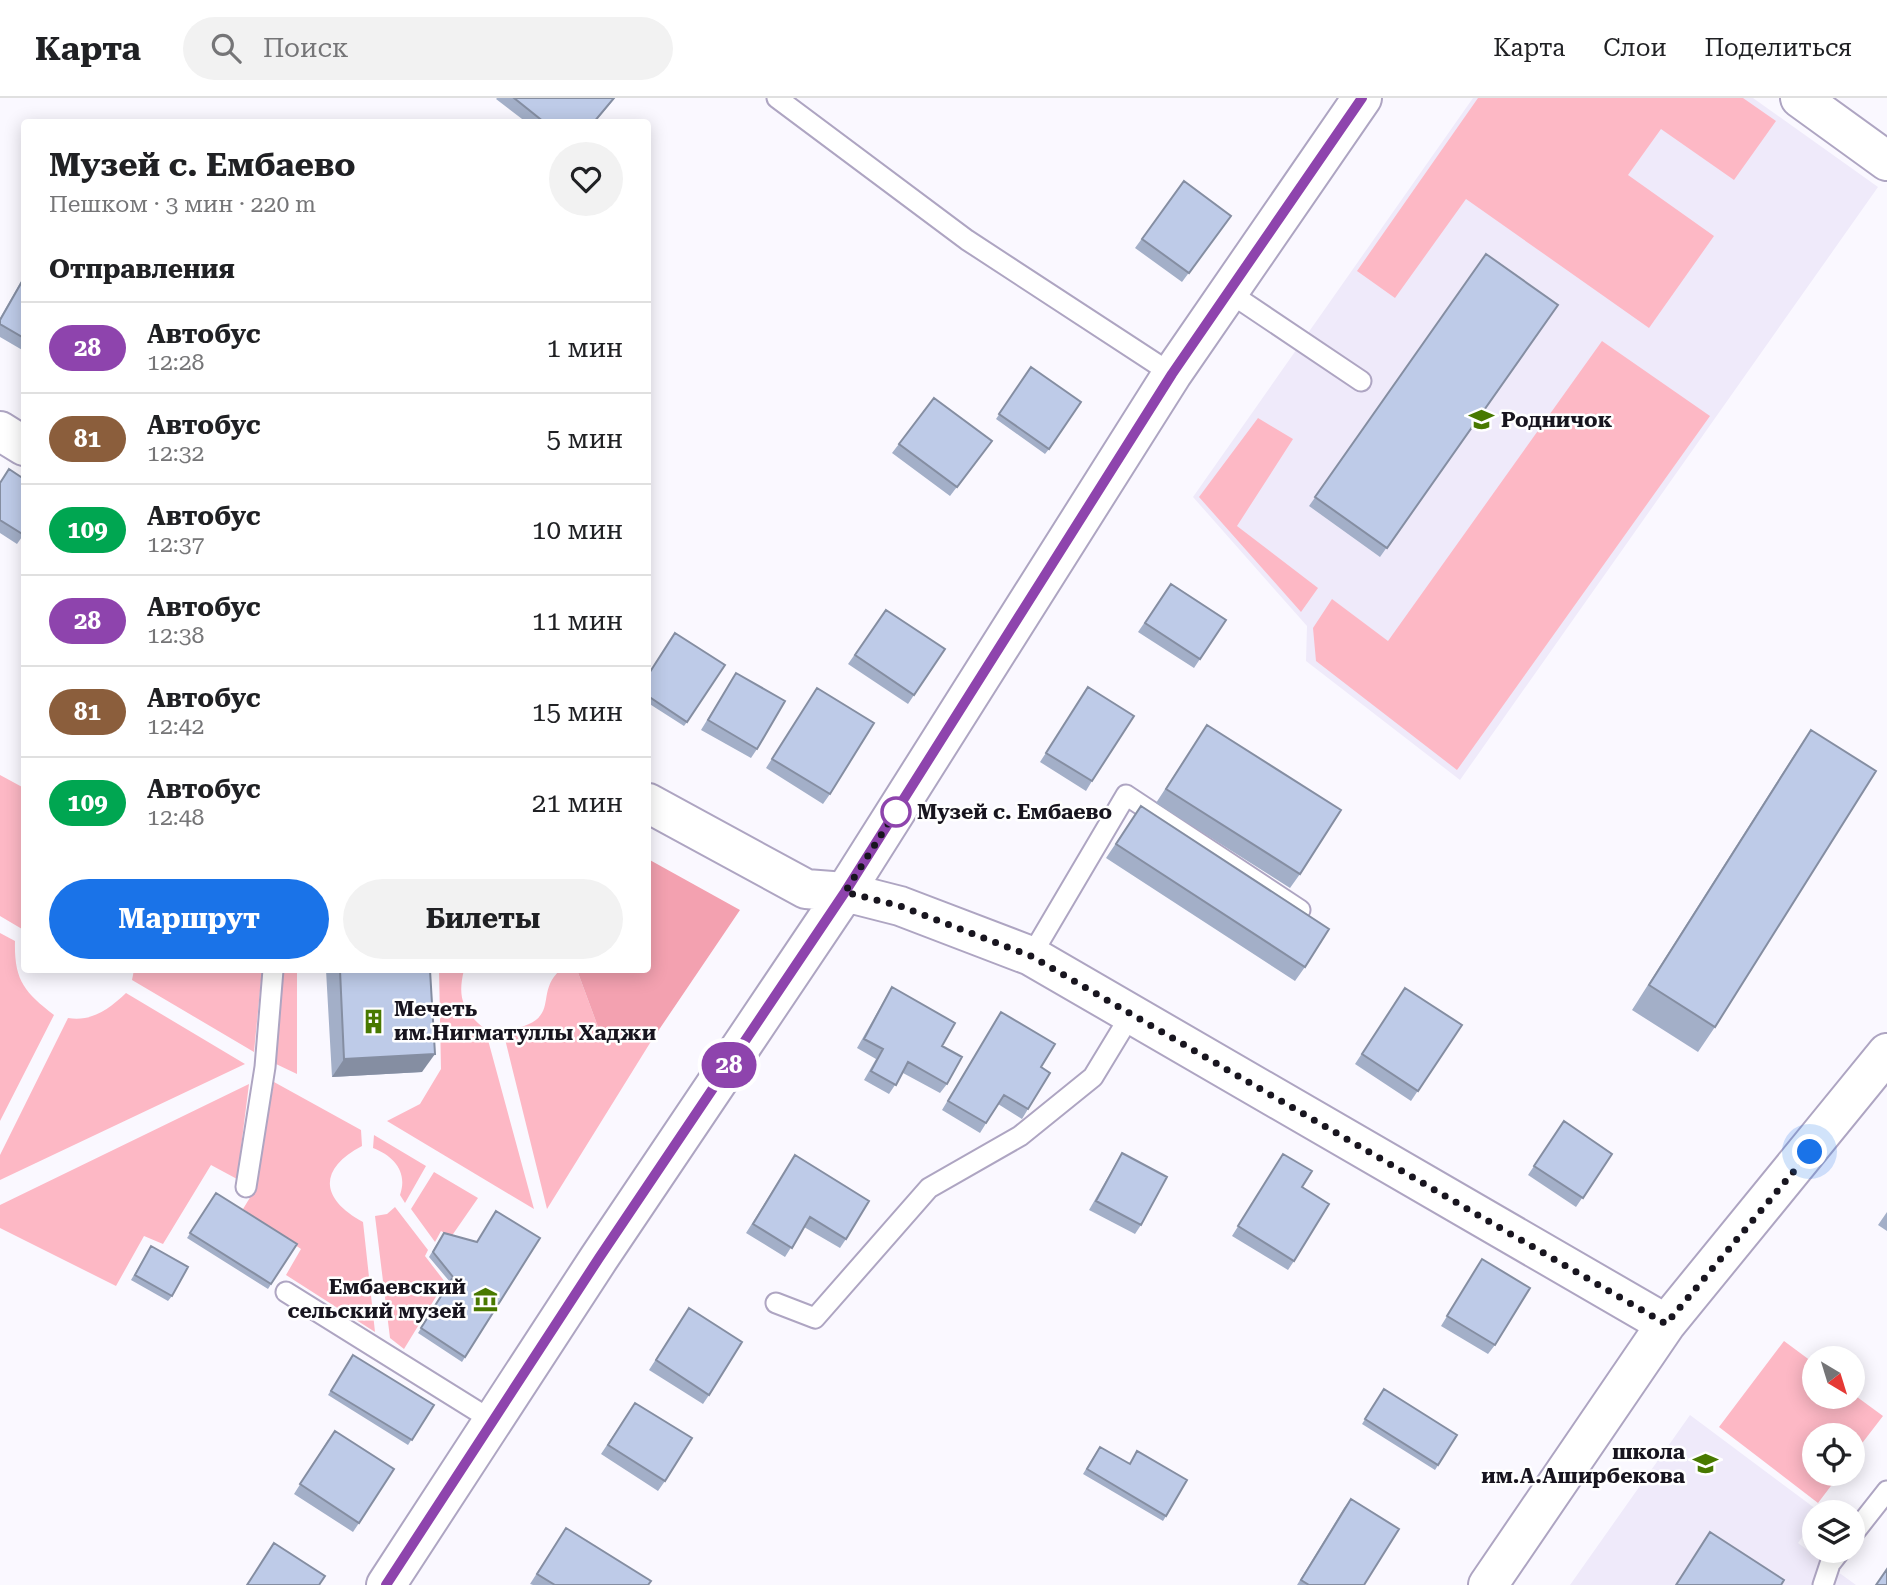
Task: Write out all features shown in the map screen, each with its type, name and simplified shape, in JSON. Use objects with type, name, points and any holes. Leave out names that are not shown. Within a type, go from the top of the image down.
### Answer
[{"type":"street","points":[[386,1585],[845,892],[1172,374],[1362,98]]},
{"type":"street","points":[[1800,98],[1887,161]]},
{"type":"street","points":[[0,431],[21,444]]},
{"type":"street","points":[[651,805],[806,889],[845,892],[900,906],[1031,956],[1130,1016],[1666,1324]]},
{"type":"street","points":[[1488,1585],[1666,1324],[1887,1054]]},
{"type":"lane","points":[[777,98],[967,240],[1172,374]]},
{"type":"lane","points":[[1227,291],[1361,381]]},
{"type":"lane","points":[[1031,956],[1126,795],[1300,910]]},
{"type":"lane","points":[[246,1187],[265,1067],[273,973]]},
{"type":"lane","points":[[776,1303],[816,1318],[929,1188],[1020,1136],[1093,1077],[1130,1016]]},
{"type":"lane","points":[[286,1293],[493,1421]]},
{"type":"lane","points":[[1865,1518],[1887,1490]]},
{"type":"lane","points":[[1823,1585],[1831,1563]]},
{"type":"shaded area","name":"Родничок","points":[[1473,98],[1753,98],[1878,187],[1460,780],[1306,661],[1307,626],[1193,497]]},
{"type":"shaded area","points":[[1478,98],[1743,98],[1776,121],[1734,180],[1661,129],[1628,175],[1714,236],[1649,328],[1466,199],[1395,298],[1357,271]]},
{"type":"shaded area","points":[[1602,341],[1710,416],[1457,770],[1316,661],[1313,628],[1332,599],[1388,641]]},
{"type":"shaded area","points":[[1258,418],[1293,439],[1237,526],[1318,588],[1301,612],[1199,497]]},
{"type":"shaded area","points":[[0,775],[21,786],[21,928],[0,916]]},
{"type":"shaded area","points":[[651,861],[740,910],[650,1043],[601,1035],[578,973],[651,973]]},
{"type":"shaded area","points":[[0,933],[15,941],[16,966],[28,992],[54,1015],[0,1121]]},
{"type":"shaded area","points":[[133,973],[262,973],[254,1052],[132,980]]},
{"type":"shaded area","points":[[280,973],[297,973],[297,1074],[276,1064]]},
{"type":"shaded area","points":[[439,973],[463,973],[461,988],[464,1003],[471,1016],[485,1029],[534,1209],[387,1121],[420,1104],[441,1069]]},
{"type":"shaded area","points":[[558,973],[578,973],[601,1035],[650,1043],[547,1209],[503,1031],[535,1021],[545,1007],[552,980]]},
{"type":"shaded area","points":[[126,993],[245,1064],[0,1180],[0,1155],[68,1018],[85,1018],[100,1013]]},
{"type":"shaded area","points":[[274,1082],[361,1130],[362,1146],[338,1164],[330,1184],[332,1194],[339,1204],[363,1222],[375,1332],[286,1275],[301,1249],[243,1209],[254,1191]]},
{"type":"shaded area","points":[[249,1084],[237,1179],[211,1165],[163,1244],[144,1236],[116,1286],[0,1228],[0,1205]]},
{"type":"shaded area","points":[[374,1135],[426,1166],[405,1203],[400,1195],[401,1172],[393,1160],[373,1148]]},
{"type":"shaded area","points":[[434,1172],[478,1198],[451,1237],[441,1231],[435,1242],[411,1209]]},
{"type":"shaded area","points":[[395,1207],[428,1250],[425,1256],[445,1282],[404,1349],[390,1338],[375,1216],[387,1214]]},
{"type":"shaded area","points":[[1784,1341],[1802,1354],[1802,1409],[1866,1409],[1866,1404],[1883,1416],[1865,1439],[1865,1423],[1802,1423],[1802,1486],[1831,1486],[1820,1500],[1814,1500],[1719,1427]]},
{"type":"shaded area","name":"школа им.А.Аширбекова","points":[[1690,1415],[1804,1500],[1802,1537],[1798,1543],[1802,1546],[1802,1563],[1826,1563],[1856,1585],[1570,1585]]},
{"type":"building","points":[[514,98],[614,98],[596,119],[540,119]]},
{"type":"building","points":[[1184,181],[1231,216],[1189,273],[1142,239]]},
{"type":"building","points":[[1486,254],[1558,305],[1387,548],[1315,497]]},
{"type":"building","points":[[21,283],[21,336],[0,324]]},
{"type":"building","points":[[1031,367],[1081,402],[1049,449],[999,414]]},
{"type":"building","points":[[934,398],[992,441],[957,487],[899,444]]},
{"type":"building","points":[[9,469],[21,477],[21,533],[0,520],[0,483]]},
{"type":"building","points":[[1171,584],[1226,620],[1200,659],[1145,623]]},
{"type":"building","points":[[886,610],[945,649],[914,695],[855,655]]},
{"type":"building","points":[[675,633],[725,665],[687,722],[651,698],[651,670]]},
{"type":"building","points":[[736,673],[785,701],[757,749],[708,720]]},
{"type":"building","points":[[1088,687],[1134,716],[1092,781],[1046,753]]},
{"type":"building","points":[[817,688],[874,723],[830,794],[772,759]]},
{"type":"building","points":[[1207,725],[1341,810],[1300,874],[1166,789]]},
{"type":"building","points":[[1811,730],[1876,771],[1715,1027],[1649,985]]},
{"type":"building","points":[[1141,806],[1329,929],[1305,967],[1116,844]]},
{"type":"building","name":"Мечеть им.Нигматуллы Хаджи","points":[[340,973],[430,973],[435,1054],[344,1059]]},
{"type":"building","points":[[892,987],[955,1023],[942,1046],[962,1057],[947,1084],[908,1062],[896,1085],[871,1071],[883,1049],[864,1039]]},
{"type":"building","points":[[1405,988],[1462,1025],[1418,1091],[1362,1054]]},
{"type":"building","points":[[1001,1012],[1055,1044],[1041,1067],[1050,1073],[1028,1109],[1004,1095],[986,1123],[948,1101]]},
{"type":"building","points":[[1564,1121],[1612,1154],[1583,1198],[1534,1166]]},
{"type":"building","points":[[1122,1153],[1167,1177],[1141,1225],[1096,1201]]},
{"type":"building","points":[[1283,1154],[1312,1171],[1302,1187],[1329,1204],[1294,1261],[1238,1226]]},
{"type":"building","points":[[795,1155],[869,1201],[846,1239],[810,1217],[792,1248],[753,1224]]},
{"type":"building","points":[[216,1193],[297,1244],[271,1284],[190,1233]]},
{"type":"building","points":[[496,1211],[540,1238],[465,1357],[421,1328],[453,1277],[433,1252],[444,1233],[477,1242]]},
{"type":"building","points":[[151,1246],[188,1267],[172,1296],[135,1275]]},
{"type":"building","points":[[1482,1259],[1530,1288],[1495,1345],[1447,1316]]},
{"type":"building","points":[[689,1308],[742,1342],[709,1395],[656,1360]]},
{"type":"building","points":[[353,1355],[434,1405],[412,1440],[331,1391]]},
{"type":"building","points":[[1384,1389],[1457,1435],[1438,1465],[1365,1419]]},
{"type":"building","points":[[635,1403],[692,1438],[665,1481],[608,1445]]},
{"type":"building","points":[[335,1431],[394,1469],[359,1523],[300,1484]]},
{"type":"building","points":[[1100,1447],[1130,1464],[1137,1451],[1187,1480],[1166,1516],[1087,1469]]},
{"type":"building","points":[[1351,1499],[1399,1529],[1364,1585],[1309,1585],[1301,1580]]},
{"type":"building","points":[[566,1528],[651,1581],[648,1585],[555,1585],[537,1574]]},
{"type":"building","points":[[1710,1532],[1784,1580],[1781,1585],[1676,1585]]},
{"type":"building","points":[[274,1543],[325,1576],[319,1585],[247,1585]]},
{"type":"building","points":[[1887,1569],[1887,1585],[1876,1585]]},
{"type":"bus line","name":"28","points":[[386,1585],[599,1258],[845,892],[1172,374],[1362,98]]},
{"type":"place","name":"Родничок","points":[[1481,420]]},
{"type":"place","name":"Музей с. Ембаево","points":[[896,812]]},
{"type":"place","name":"Мечеть им.Нигматуллы Хаджи","points":[[374,1021]]},
{"type":"place","name":"Ембаевский сельский музей","points":[[486,1299]]},
{"type":"place","name":"школа им.А.Аширбекова","points":[[1705,1464]]},
{"type":"route","points":[[896,812],[902,802],[845,892],[900,906],[1031,956],[1130,1016],[1666,1324],[1810,1152]]}]
